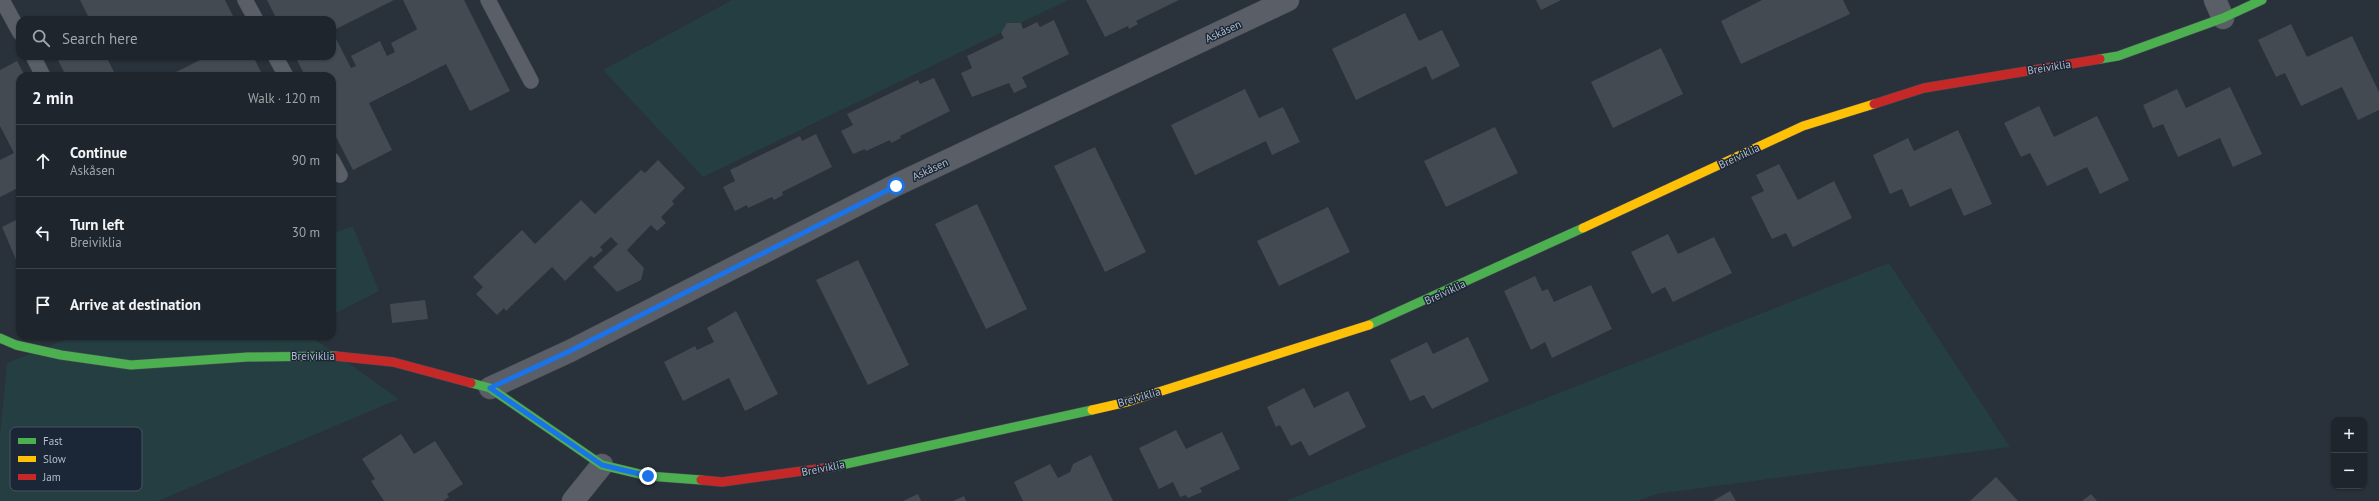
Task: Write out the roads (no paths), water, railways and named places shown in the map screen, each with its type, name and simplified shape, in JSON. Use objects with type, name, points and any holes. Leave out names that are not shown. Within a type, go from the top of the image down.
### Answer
[{"type":"street","name":"Askåsen","points":[[490,388],[570,351],[896,186],[1288,0]]},
{"type":"street","name":"Breiviklia","points":[[0,338],[16,345],[61,355],[132,365],[248,357],[349,356],[393,362],[490,388],[602,465],[648,476],[722,482],[797,473],[1127,402],[1377,323],[1803,126],[1924,88],[2118,56],[2219,9],[2262,0]]},
{"type":"street","points":[[573,501],[602,465]]},
{"type":"lane","points":[[2,0],[16,26]]},
{"type":"lane","points":[[245,0],[254,16]]},
{"type":"lane","points":[[488,0],[531,81]]},
{"type":"lane","points":[[34,60],[41,72]]},
{"type":"lane","points":[[277,60],[284,72]]},
{"type":"lane","points":[[336,168],[340,175]]}]
